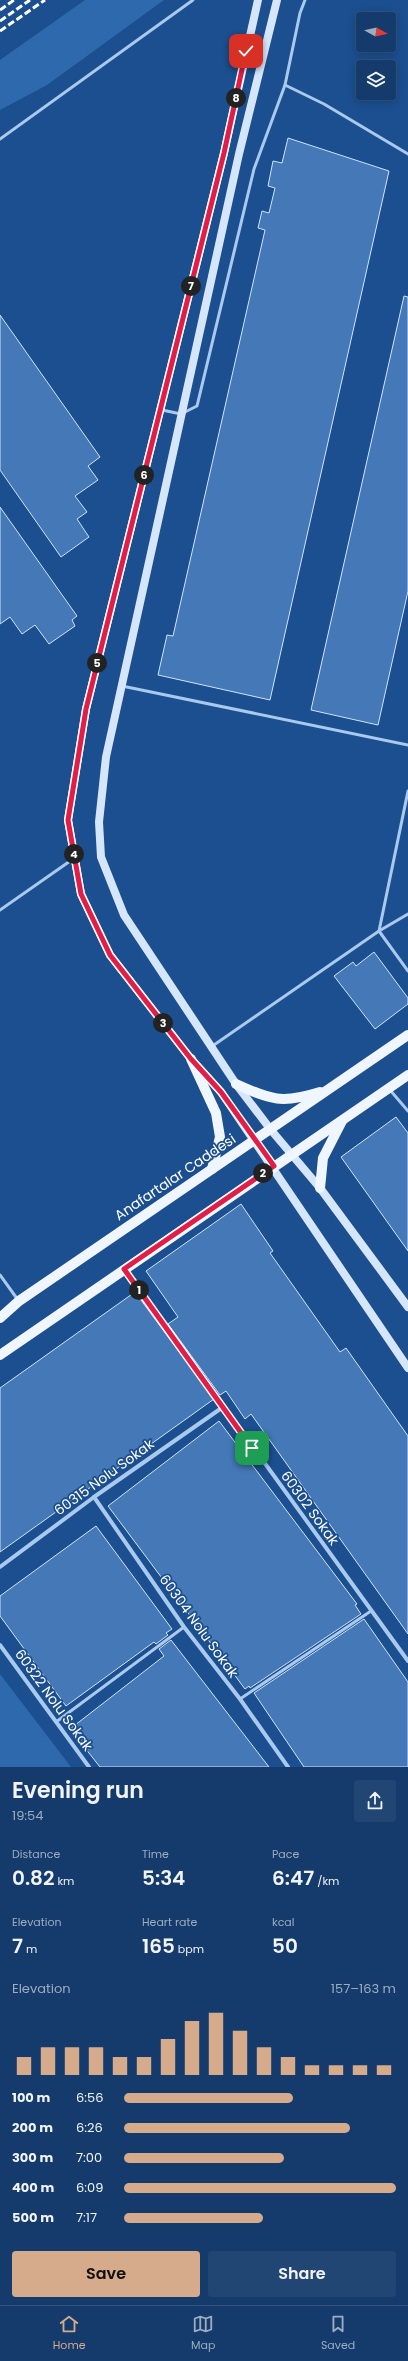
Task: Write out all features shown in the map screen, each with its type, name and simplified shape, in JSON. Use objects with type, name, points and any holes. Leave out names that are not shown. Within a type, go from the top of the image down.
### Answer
[{"type":"main road","points":[[258,0],[224,153],[86,709],[68,820],[81,894],[110,955],[191,1059],[221,1092],[256,1139],[408,1368]]},
{"type":"main road","points":[[277,0],[239,154],[106,757],[99,822],[102,857],[124,915],[211,1048],[271,1130],[320,1188],[408,1306]]},
{"type":"main road","name":"Anafartalar Caddesi","points":[[0,1318],[19,1301],[408,1035]]},
{"type":"main road","points":[[191,1059],[216,1113],[220,1137],[212,1169]]},
{"type":"main road","points":[[0,1355],[408,1075]]},
{"type":"main road","points":[[236,1084],[275,1099],[295,1100],[329,1089]]},
{"type":"main road","points":[[320,1188],[323,1158],[342,1119]]},
{"type":"street","name":"60302 Sokak","points":[[124,1269],[408,1662]]},
{"type":"street","name":"60315 Nolu Sokak","points":[[0,1567],[94,1497],[223,1407]]},
{"type":"street","name":"60304 Nolu Sokak","points":[[94,1497],[184,1627],[240,1699],[288,1767]]},
{"type":"street","name":"60322 Nolu Sokak","points":[[0,1645],[89,1767]]},
{"type":"lane","points":[[0,138],[193,0]]},
{"type":"lane","points":[[160,409],[181,414],[197,406],[254,169],[285,85],[300,13],[305,0]]},
{"type":"lane","points":[[285,85],[324,104],[408,154]]},
{"type":"lane","points":[[122,686],[408,745]]},
{"type":"lane","points":[[408,791],[379,931],[408,971]]},
{"type":"lane","points":[[0,910],[75,858]]},
{"type":"lane","points":[[211,1048],[379,931],[408,914]]},
{"type":"lane","points":[[388,1088],[408,1111]]},
{"type":"lane","points":[[0,1275],[19,1301]]},
{"type":"lane","points":[[240,1699],[371,1610]]},
{"type":"lane","points":[[56,1722],[184,1627]]},
{"type":"shaded area","points":[[85,0],[164,0],[47,85],[0,110],[0,60]]},
{"type":"shaded area","points":[[0,1674],[71,1767],[0,1767]]},
{"type":"building","points":[[288,138],[389,171],[270,700],[158,675],[167,635],[173,636],[265,230],[258,228],[262,211],[269,213],[275,188],[268,186],[273,161],[282,163]]},
{"type":"building","points":[[404,296],[408,297],[408,591],[378,725],[311,710]]},
{"type":"building","points":[[0,315],[100,457],[88,466],[98,480],[75,496],[87,512],[77,519],[89,537],[61,557],[0,470]]},
{"type":"building","points":[[0,507],[77,616],[72,620],[75,626],[49,644],[35,625],[22,634],[10,617],[0,624]]},
{"type":"building","points":[[374,952],[408,998],[408,1004],[375,1029],[334,976],[353,962],[356,966]]},
{"type":"building","points":[[396,1117],[408,1133],[408,1251],[341,1157]]},
{"type":"building","points":[[241,1204],[273,1251],[270,1253],[340,1352],[346,1348],[408,1436],[408,1634],[251,1414],[245,1419],[226,1391],[220,1395],[168,1324],[178,1317],[146,1271]]},
{"type":"building","points":[[135,1292],[214,1399],[0,1552],[0,1388]]},
{"type":"building","points":[[219,1421],[357,1604],[355,1605],[361,1614],[250,1688],[249,1686],[245,1689],[108,1506]]},
{"type":"building","points":[[96,1526],[172,1629],[166,1633],[168,1635],[156,1644],[154,1642],[66,1706],[0,1616],[0,1596]]},
{"type":"building","points":[[364,1619],[408,1682],[408,1767],[304,1767],[254,1693]]},
{"type":"building","points":[[171,1640],[269,1767],[100,1767],[70,1729],[164,1656],[159,1649]]},
{"type":"railway","points":[[0,10],[14,0]]},
{"type":"railway","points":[[0,21],[30,0]]},
{"type":"railway","points":[[0,31],[45,0]]},
{"type":"route","points":[[246,51],[224,153],[86,709],[68,820],[81,894],[110,955],[191,1059],[221,1092],[274,1166],[124,1269],[252,1448]]}]
